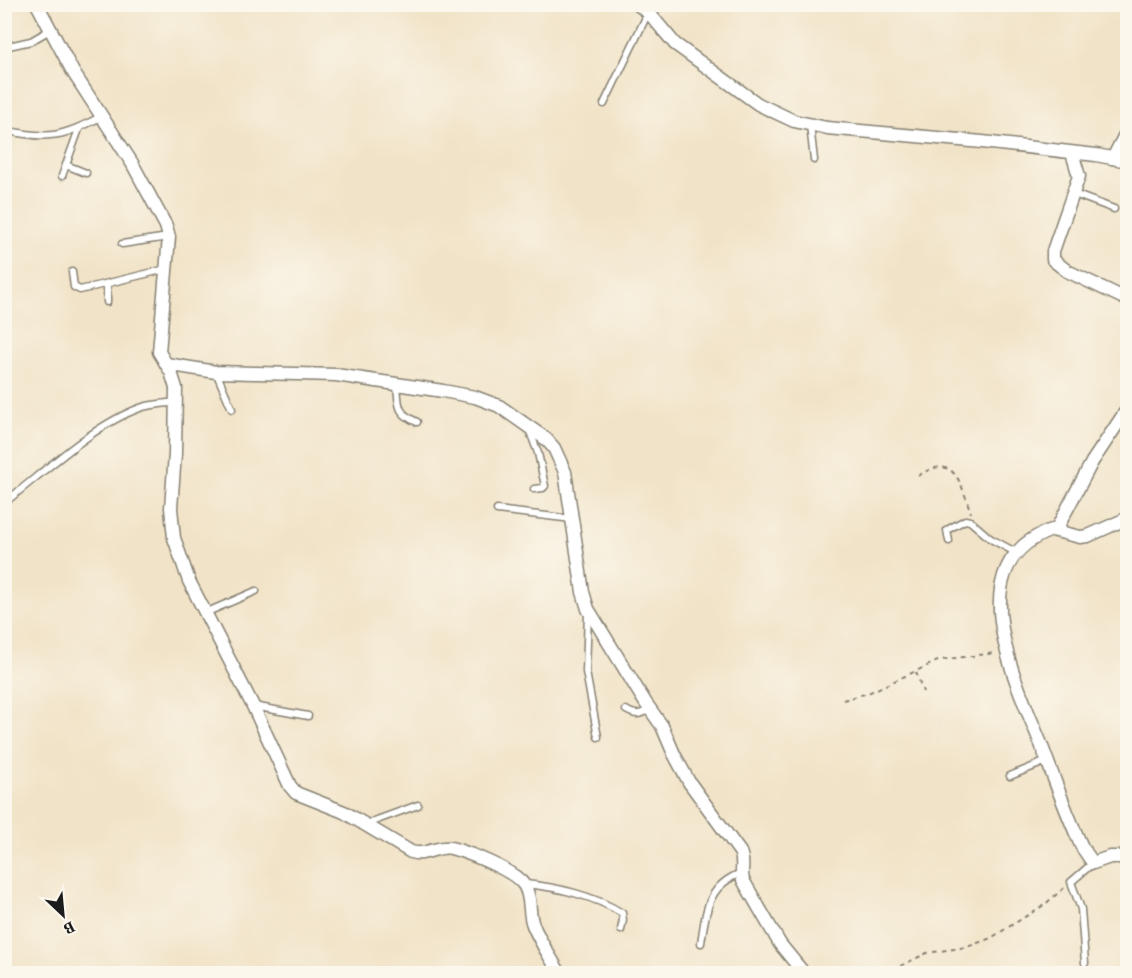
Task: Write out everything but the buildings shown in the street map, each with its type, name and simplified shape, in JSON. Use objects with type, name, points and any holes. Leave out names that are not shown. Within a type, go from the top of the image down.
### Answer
[{"type":"street","points":[[37,4],[73,72],[102,115],[163,218],[169,237],[159,352],[173,380],[177,402],[171,508],[174,538],[182,566],[253,706],[292,790],[344,812],[411,852],[420,853],[438,848],[451,849],[499,867],[524,884],[529,897],[534,929],[560,974]]},
{"type":"street","points":[[637,4],[649,13],[675,44],[758,104],[782,117],[810,125],[1128,160]]},
{"type":"street","points":[[1113,158],[1128,129]]},
{"type":"street","points":[[1072,153],[1079,176],[1053,251],[1053,260],[1067,271],[1128,300]]},
{"type":"street","points":[[166,364],[216,372],[336,375],[474,397],[499,406],[546,438],[554,448],[567,482],[583,592],[588,609],[662,726],[689,782],[742,856],[741,873],[780,944],[802,971],[801,974]]},
{"type":"street","points":[[1056,530],[1092,462],[1128,408]]},
{"type":"street","points":[[1128,518],[1088,536],[1080,537],[1056,530],[1047,531],[1030,541],[1017,553],[1003,577],[999,595],[1000,622],[1006,651],[1077,835],[1094,863],[1110,857],[1128,857]]},
{"type":"lane","points":[[604,104],[649,13]]},
{"type":"lane","points":[[4,47],[32,41],[50,30]]},
{"type":"lane","points":[[4,130],[47,137],[79,129],[102,115]]},
{"type":"lane","points":[[810,125],[813,160]]},
{"type":"lane","points":[[62,176],[79,129]]},
{"type":"lane","points":[[66,165],[86,173]]},
{"type":"lane","points":[[1074,194],[1114,209]]},
{"type":"lane","points":[[122,244],[169,237]]},
{"type":"lane","points":[[72,272],[74,287],[77,290],[167,269]]},
{"type":"lane","points":[[107,284],[107,302]]},
{"type":"lane","points":[[216,372],[232,409]]},
{"type":"lane","points":[[397,385],[399,408],[402,414],[417,422]]},
{"type":"lane","points":[[4,503],[83,442],[121,416],[142,408],[177,402]]},
{"type":"lane","points":[[528,426],[538,453],[545,486],[534,489]]},
{"type":"lane","points":[[497,510],[573,519]]},
{"type":"lane","points":[[949,541],[947,530],[965,520],[996,542],[1017,553]]},
{"type":"lane","points":[[205,613],[256,591]]},
{"type":"lane","points":[[588,609],[586,672],[598,737]]},
{"type":"lane","points":[[253,706],[308,716]]},
{"type":"lane","points":[[626,710],[634,715],[640,715],[650,709]]},
{"type":"lane","points":[[1010,776],[1047,761]]},
{"type":"lane","points":[[366,824],[418,805]]},
{"type":"lane","points":[[1085,963],[1081,909],[1071,882],[1094,863]]},
{"type":"lane","points":[[701,943],[708,905],[715,891],[729,878],[741,873]]},
{"type":"lane","points":[[524,884],[548,887],[604,904],[622,914],[621,930]]},
{"type":"path","points":[[918,476],[928,469],[940,468],[955,472],[960,479],[975,525]]},
{"type":"path","points":[[843,700],[868,693],[940,660],[976,657],[1006,651]]},
{"type":"path","points":[[915,671],[923,692]]},
{"type":"path","points":[[884,974],[927,953],[967,946],[991,938],[1044,905],[1071,882]]}]
